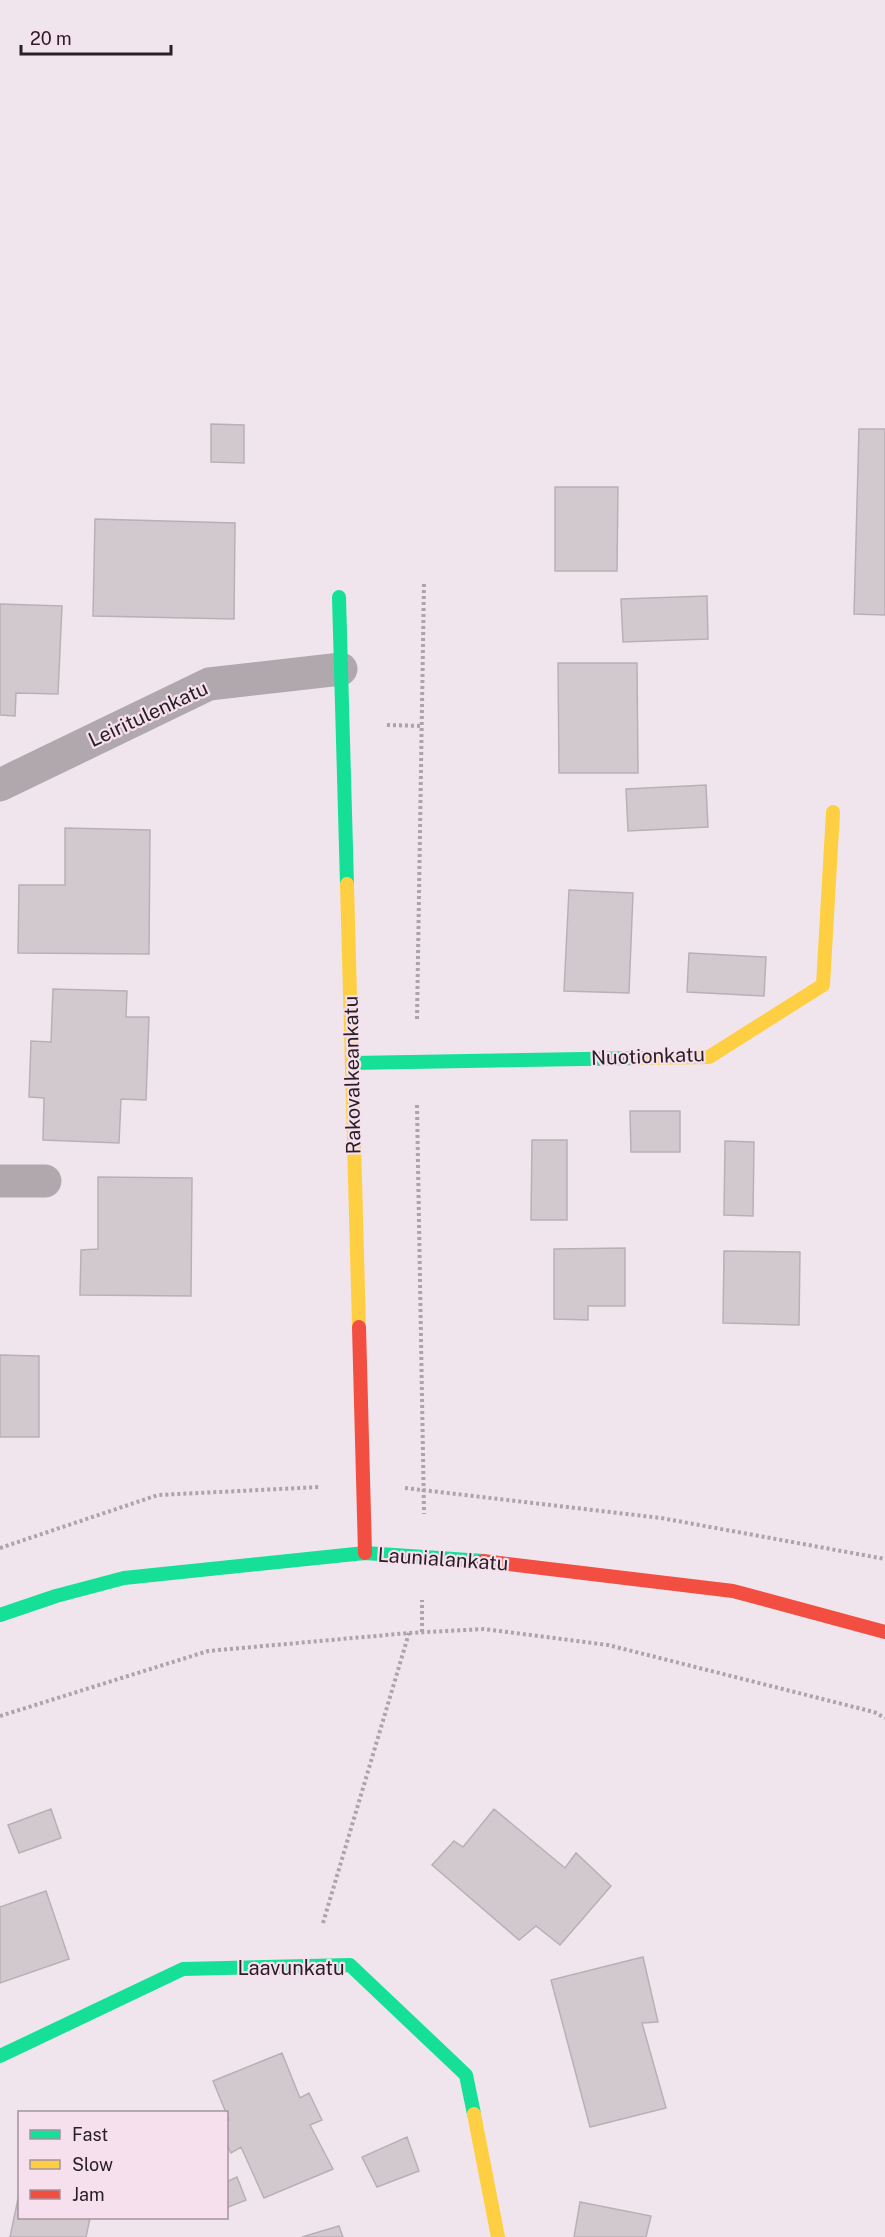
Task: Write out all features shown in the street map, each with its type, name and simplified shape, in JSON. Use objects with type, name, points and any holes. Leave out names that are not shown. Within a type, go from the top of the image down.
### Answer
[{"type":"street","name":"Rakovalkeankatu","points":[[339,597],[365,1553]]},
{"type":"street","name":"Leiritulenkatu","points":[[0,785],[209,684],[341,669]]},
{"type":"street","name":"Nuotionkatu","points":[[352,1063],[709,1057],[823,985],[833,812]]},
{"type":"street","points":[[0,1181],[45,1181]]},
{"type":"street","name":"Launialankatu","points":[[0,1615],[56,1596],[124,1578],[365,1553],[507,1562],[733,1591],[885,1632]]},
{"type":"street","name":"Laavunkatu","points":[[0,2056],[183,1969],[350,1965],[466,2075],[498,2237]]},
{"type":"path","points":[[0,1548],[158,1495],[362,1485],[424,1489],[661,1518],[885,1559]]},
{"type":"path","points":[[0,1716],[208,1652],[484,1629],[608,1645],[874,1712],[885,1718]]},
{"type":"path","points":[[310,1966],[409,1634]]},
{"type":"building","points":[[211,424],[244,425],[244,463],[211,462]]},
{"type":"building","points":[[859,429],[885,429],[885,615],[854,614]]},
{"type":"building","points":[[555,487],[618,487],[617,571],[555,571]]},
{"type":"building","points":[[95,519],[235,523],[234,619],[93,616]]},
{"type":"building","points":[[707,596],[708,639],[623,642],[621,599]]},
{"type":"building","points":[[0,604],[62,606],[58,694],[16,693],[15,716],[0,715]]},
{"type":"building","points":[[558,663],[637,663],[638,773],[559,773]]},
{"type":"building","points":[[706,785],[708,827],[628,831],[626,789]]},
{"type":"building","points":[[65,828],[150,830],[149,954],[18,953],[19,885],[65,885]]},
{"type":"building","points":[[569,890],[633,893],[629,993],[564,991]]},
{"type":"building","points":[[689,953],[766,957],[764,996],[687,992]]},
{"type":"building","points":[[53,989],[127,991],[126,1017],[149,1017],[146,1100],[121,1099],[119,1143],[43,1140],[44,1098],[29,1097],[31,1041],[51,1042]]},
{"type":"building","points":[[630,1111],[680,1111],[680,1152],[631,1152]]},
{"type":"building","points":[[532,1140],[567,1140],[567,1220],[531,1220]]},
{"type":"building","points":[[725,1141],[754,1142],[753,1216],[724,1215]]},
{"type":"building","points":[[98,1177],[192,1178],[191,1296],[80,1295],[81,1250],[98,1249]]},
{"type":"building","points":[[625,1248],[625,1306],[588,1306],[588,1320],[554,1319],[554,1249]]},
{"type":"building","points":[[724,1251],[800,1252],[799,1325],[723,1323]]},
{"type":"building","points":[[0,1355],[39,1356],[39,1437],[0,1437]]},
{"type":"building","points":[[51,1809],[61,1838],[19,1853],[8,1825]]},
{"type":"building","points":[[494,1809],[565,1868],[576,1853],[611,1886],[560,1945],[536,1926],[519,1940],[432,1865],[454,1841],[463,1847]]},
{"type":"building","points":[[46,1891],[69,1959],[0,1983],[0,1907]]},
{"type":"building","points":[[643,1957],[658,2022],[642,2023],[666,2108],[590,2127],[551,1980]]},
{"type":"building","points":[[282,2053],[300,2098],[309,2093],[322,2120],[310,2125],[333,2169],[264,2198],[241,2147],[231,2153],[228,2147],[228,2111],[225,2111],[213,2081]]},
{"type":"building","points":[[407,2137],[419,2171],[377,2187],[362,2157]]},
{"type":"building","points":[[237,2177],[246,2200],[228,2207],[228,2181]]},
{"type":"building","points":[[18,2199],[18,2219],[90,2219],[86,2237],[10,2237]]},
{"type":"building","points":[[580,2202],[651,2216],[646,2237],[574,2237]]},
{"type":"building","points":[[339,2226],[343,2237],[302,2237]]},
{"type":"traffic: fast","points":[[339,597],[347,884]]},
{"type":"traffic: fast","points":[[352,1063],[643,1058]]},
{"type":"traffic: fast","points":[[0,1615],[56,1596],[124,1578],[365,1553],[483,1561]]},
{"type":"traffic: fast","points":[[0,2056],[183,1969],[350,1965],[466,2075],[474,2114]]},
{"type":"traffic: slow","points":[[643,1058],[709,1057],[823,985],[833,812]]},
{"type":"traffic: slow","points":[[347,884],[359,1327]]},
{"type":"traffic: slow","points":[[474,2114],[498,2237]]},
{"type":"traffic: jam","points":[[359,1327],[365,1553]]},
{"type":"traffic: jam","points":[[483,1561],[733,1591],[885,1632]]}]
